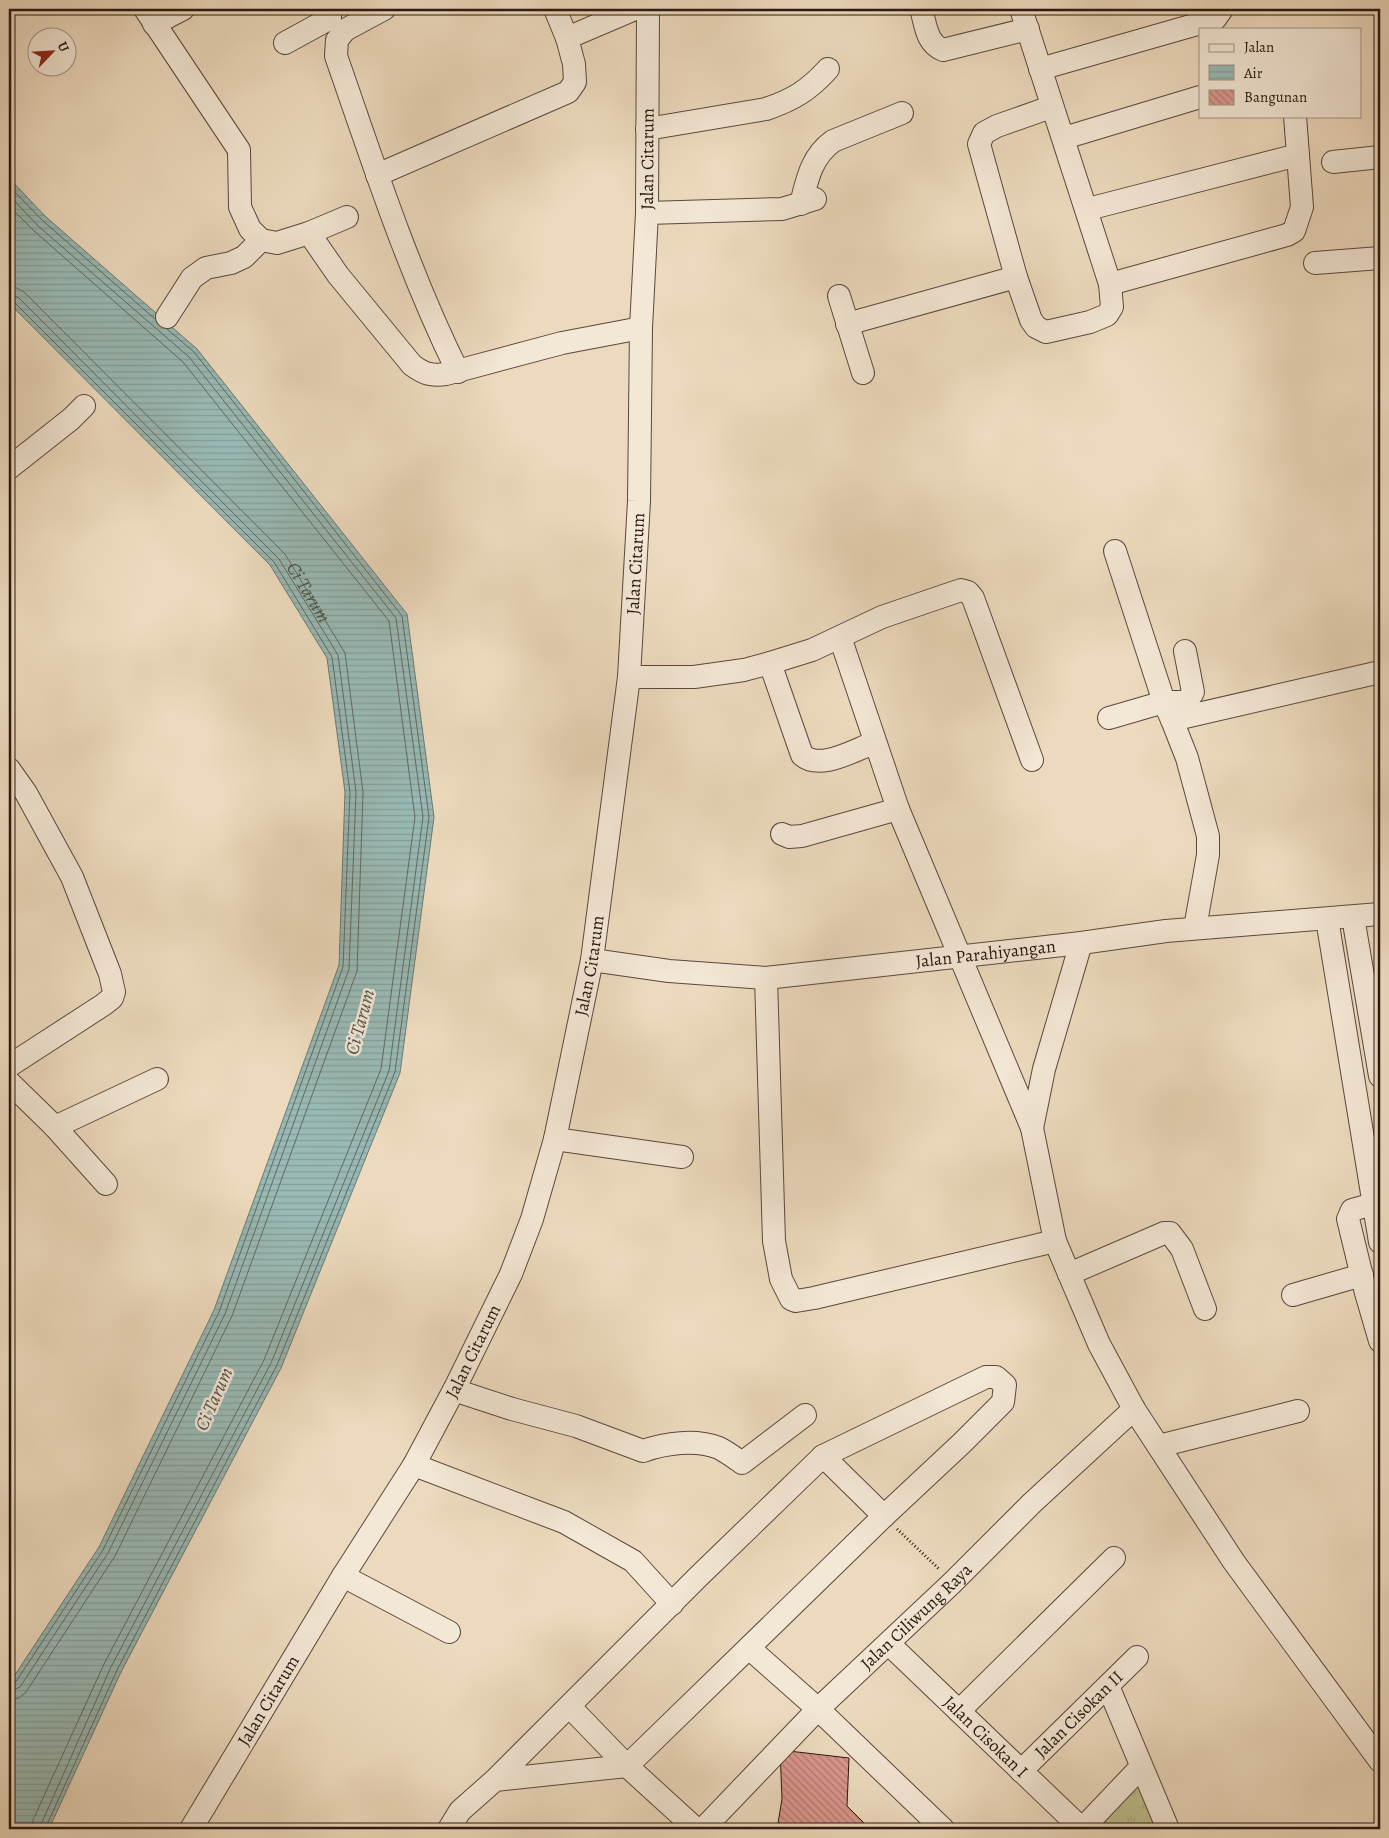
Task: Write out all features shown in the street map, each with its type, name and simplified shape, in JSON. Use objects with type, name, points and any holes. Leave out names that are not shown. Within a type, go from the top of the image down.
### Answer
[{"type":"street","points":[[183,9],[150,16],[239,150],[240,207],[250,229],[261,240],[277,243],[309,233],[346,217]]},
{"type":"street","points":[[285,42],[330,18],[330,9]]},
{"type":"street","points":[[384,9],[354,16],[337,40],[336,56],[377,176],[458,372]]},
{"type":"street","points":[[377,176],[568,92],[575,82],[574,64],[567,38],[555,9]]},
{"type":"street","points":[[567,38],[635,9]]},
{"type":"street","name":"Jalan Citarum","points":[[198,1827],[343,1576],[414,1465],[454,1390],[511,1274],[532,1219],[555,1139],[592,960],[629,678],[639,502],[641,328],[647,213],[648,9]]},
{"type":"street","points":[[921,9],[930,40],[934,47],[944,50],[1024,19],[1051,107],[1064,138],[1088,209],[1110,284],[1112,307],[1107,315],[1090,322],[1046,332],[1036,327],[1031,320],[1016,277],[980,144],[984,133],[997,126],[1051,107]]},
{"type":"street","points":[[1040,68],[1206,22],[1215,19],[1222,9]]},
{"type":"street","points":[[647,129],[766,109],[783,104],[810,88],[828,69]]},
{"type":"street","points":[[1064,138],[1199,97]]},
{"type":"street","points":[[647,213],[782,209],[808,202],[810,167],[823,148],[833,141],[902,113]]},
{"type":"street","points":[[1110,284],[1287,235],[1294,231],[1302,207],[1295,118]]},
{"type":"street","points":[[1088,209],[1298,155]]},
{"type":"street","points":[[1332,162],[1380,157]]},
{"type":"street","points":[[309,233],[338,275],[412,365],[423,373],[433,376],[458,372],[562,343],[641,328]]},
{"type":"street","points":[[167,317],[192,278],[206,268],[231,263],[244,257],[261,240]]},
{"type":"street","points":[[1315,263],[1380,258]]},
{"type":"street","points":[[847,324],[1016,277]]},
{"type":"street","points":[[840,296],[863,373]]},
{"type":"street","points":[[9,468],[71,419],[84,406]]},
{"type":"street","points":[[1115,551],[1168,711],[1187,758],[1208,836],[1208,855],[1195,928]]},
{"type":"street","points":[[629,678],[694,677],[744,670],[812,650],[882,617],[961,590],[968,592],[973,598],[1032,760]]},
{"type":"street","points":[[840,637],[874,743],[898,809],[1032,1128],[1055,1241],[1099,1344],[1134,1409],[1234,1562],[1380,1761]]},
{"type":"street","points":[[1168,711],[1187,702],[1192,697],[1186,651]]},
{"type":"street","points":[[770,663],[802,755],[809,762],[819,763],[874,743]]},
{"type":"street","points":[[1108,718],[1168,711],[1380,672]]},
{"type":"street","points":[[9,771],[26,793],[72,877],[110,974],[114,992],[112,998],[103,1005],[9,1066]]},
{"type":"street","points":[[782,834],[789,837],[802,836],[898,809]]},
{"type":"street","name":"Jalan Parahiyangan","points":[[592,960],[669,971],[766,978],[958,955],[1081,943],[1195,928],[1380,914]]},
{"type":"street","points":[[1353,917],[1380,1076]]},
{"type":"street","points":[[1327,919],[1379,1231]]},
{"type":"street","points":[[1032,1128],[1044,1069],[1081,943]]},
{"type":"street","points":[[766,978],[774,1241],[781,1279],[790,1299],[796,1301],[814,1298],[1055,1241]]},
{"type":"street","points":[[55,1127],[157,1078]]},
{"type":"street","points":[[9,1082],[55,1127],[106,1184]]},
{"type":"street","points":[[555,1139],[682,1157]]},
{"type":"street","points":[[1373,1204],[1352,1210],[1348,1215],[1369,1285],[1380,1341]]},
{"type":"street","points":[[1069,1274],[1164,1233],[1170,1233],[1182,1250],[1205,1309]]},
{"type":"street","points":[[1293,1295],[1369,1285]]},
{"type":"street","points":[[449,1829],[460,1811],[495,1780],[570,1707],[823,1456],[986,1376],[992,1376],[1005,1385],[1003,1402],[627,1766],[495,1780]]},
{"type":"street","points":[[454,1390],[512,1409],[576,1426],[643,1452],[663,1444],[692,1443],[718,1448],[742,1462],[805,1415]]},
{"type":"street","name":"Jalan Ciliwung Raya","points":[[703,1829],[818,1709],[889,1644],[1032,1503],[1134,1409]]},
{"type":"street","points":[[1159,1446],[1298,1411]]},
{"type":"street","points":[[823,1456],[884,1516]]},
{"type":"street","points":[[414,1465],[571,1526],[633,1561],[672,1604]]},
{"type":"street","points":[[959,1711],[1114,1558]]},
{"type":"street","points":[[343,1576],[449,1632]]},
{"type":"street","name":"Jalan Cisokan I","points":[[889,1644],[1082,1829]]},
{"type":"street","points":[[749,1648],[818,1709],[943,1829]]},
{"type":"street","name":"Jalan Cisokan II","points":[[1022,1771],[1137,1657]]},
{"type":"street","points":[[1108,1686],[1168,1829]]},
{"type":"street","points":[[570,1707],[627,1766],[696,1829]]},
{"type":"street","points":[[1082,1829],[1141,1767]]},
{"type":"path","points":[[884,1516],[952,1583]]},
{"type":"green space","points":[[1138,1779],[1162,1829],[1092,1829]]},
{"type":"water","name":"Ci Tarum","points":[[9,178],[45,216],[197,349],[407,614],[434,817],[400,1073],[281,1368],[121,1672],[49,1829],[9,1829],[9,1684],[99,1547],[214,1310],[339,965],[345,792],[327,658],[270,565],[9,303]]},
{"type":"building","points":[[780,1750],[849,1758],[847,1806],[866,1825],[863,1829],[777,1829],[782,1799]]}]
